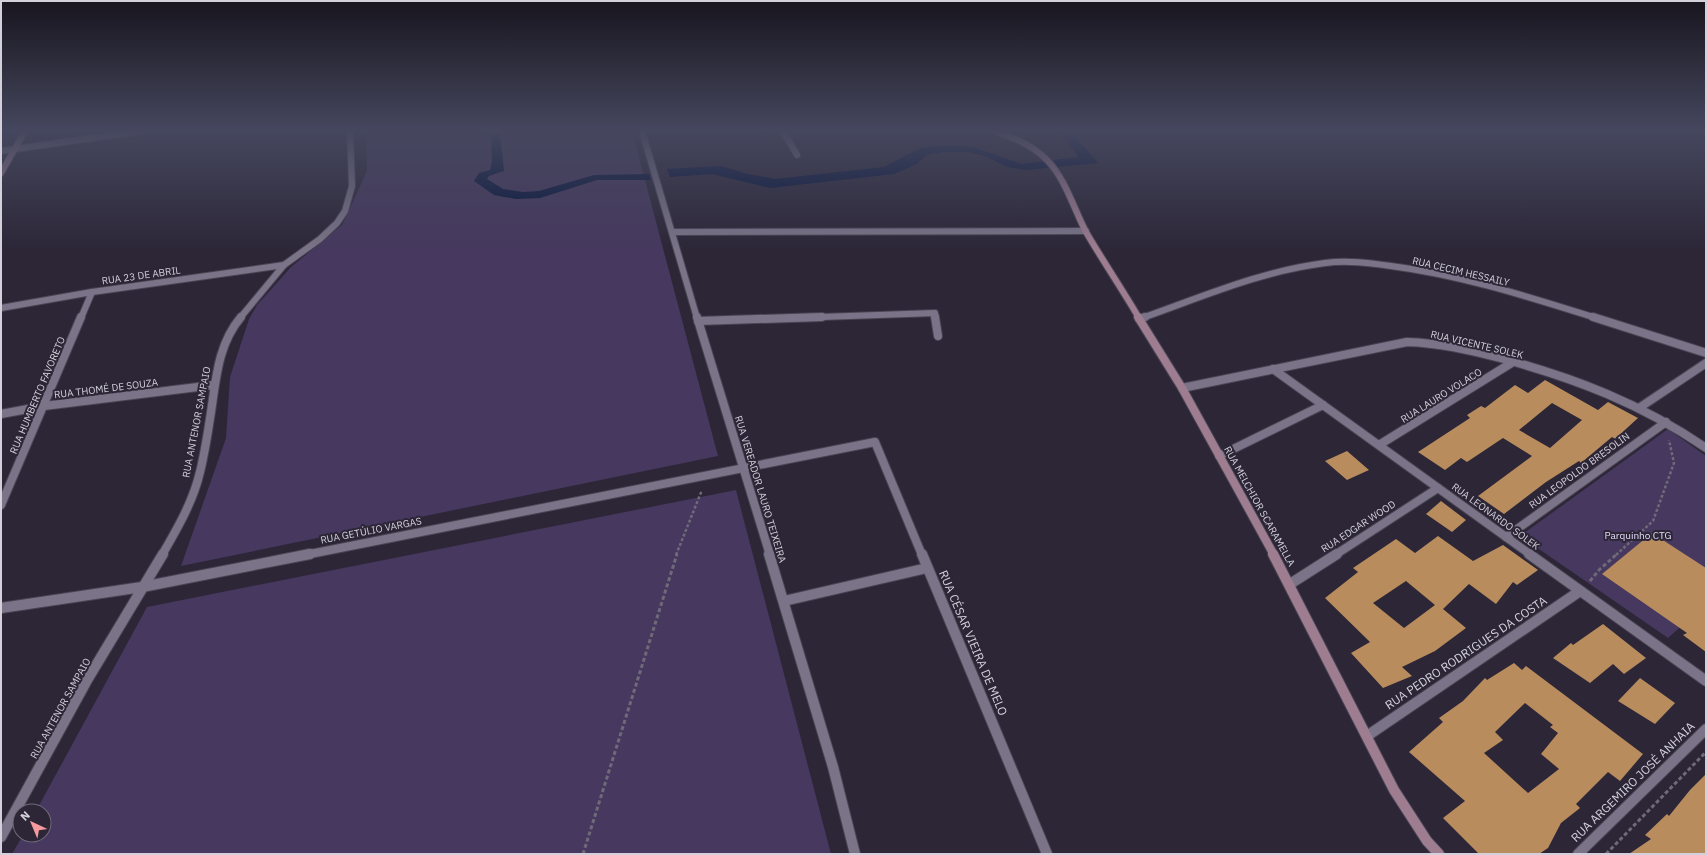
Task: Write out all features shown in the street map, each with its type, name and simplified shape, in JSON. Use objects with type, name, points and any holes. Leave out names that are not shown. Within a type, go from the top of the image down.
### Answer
[{"type":"street","name":"RUA ANTENOR SAMPAIO","points":[[1,837],[86,682],[182,520],[200,473],[214,386],[222,349],[238,320],[284,265],[320,239],[337,224],[345,211],[352,186],[351,171]]},
{"type":"street","name":"RUA VEREADOR LAURO TEIXEIRA","points":[[654,171],[698,322],[784,601],[833,767],[856,854]]},
{"type":"street","name":"RUA MELCHIOR SCARAMELLA","points":[[1056,171],[1086,231],[1182,388],[1290,584],[1394,790],[1427,841],[1439,854]]},
{"type":"street","points":[[673,232],[1086,231]]},
{"type":"street","name":"RUA CECIM HESSAILY","points":[[1140,319],[1257,278],[1294,268],[1327,263],[1366,263],[1425,271],[1490,286],[1560,306],[1706,353]]},
{"type":"street","name":"RUA 23 DE ABRIL","points":[[1,308],[92,292],[284,265]]},
{"type":"street","name":"RUA HUMBERTO FAVORETO","points":[[1,505],[92,292]]},
{"type":"street","points":[[698,322],[935,313],[938,336]]},
{"type":"street","name":"RUA VICENTE SOLEK","points":[[1182,388],[1407,342],[1424,342],[1446,345],[1566,377],[1615,396],[1640,408],[1666,422],[1706,448]]},
{"type":"street","name":"RUA LAURO VOLACO","points":[[1379,446],[1513,362]]},
{"type":"street","points":[[1640,408],[1706,363]]},
{"type":"street","name":"RUA LEONARDO SOLEK","points":[[1273,369],[1580,592],[1706,681]]},
{"type":"street","name":"RUA THOMÉ DE SOUZA","points":[[1,414],[44,406],[214,386]]},
{"type":"street","points":[[1219,456],[1323,405]]},
{"type":"street","name":"RUA LEOPOLDO BRESOLIN","points":[[1506,537],[1666,422]]},
{"type":"street","name":"RUA GETÚLIO VARGAS","points":[[1,608],[142,587],[875,442]]},
{"type":"street","name":"RUA CÉSAR VIEIRA DE MELO","points":[[875,442],[1047,854]]},
{"type":"street","name":"RUA EDGAR WOOD","points":[[1290,584],[1438,488]]},
{"type":"street","points":[[784,601],[927,568]]},
{"type":"street","name":"RUA PEDRO RODRIGUES DA COSTA","points":[[1367,736],[1580,592]]},
{"type":"street","name":"RUA ARGEMIRO JOSÉ ANHAIA","points":[[1578,854],[1706,729]]},
{"type":"path","points":[[1580,592],[1599,570],[1653,521],[1674,463],[1666,422]]},
{"type":"path","points":[[583,854],[673,563],[708,475]]},
{"type":"path","points":[[1606,854],[1706,752]]},
{"type":"green space","points":[[367,171],[643,171],[718,456],[181,566],[226,438],[230,377],[249,319],[257,305],[291,267],[342,225]]},
{"type":"green space","name":"Parquinho CTG","points":[[1668,429],[1706,456],[1706,604],[1668,638],[1520,536]]},
{"type":"green space","points":[[736,490],[831,854],[12,854],[18,843],[52,843],[52,803],[40,803],[147,607]]},
{"type":"water","points":[[487,171],[504,171],[489,176],[487,179],[503,189],[523,192],[539,191],[594,175],[649,174],[651,180],[597,180],[540,198],[516,199],[494,195],[474,181],[479,173]]},
{"type":"water","points":[[668,171],[738,171],[775,179],[849,171],[901,171],[894,174],[770,188],[712,174],[670,177]]},
{"type":"building","points":[[1545,380],[1598,410],[1608,402],[1638,418],[1615,439],[1612,437],[1581,463],[1579,461],[1546,482],[1504,514],[1478,496],[1532,456],[1503,438],[1467,462],[1461,458],[1445,470],[1418,452],[1470,418],[1467,415],[1481,406],[1485,408],[1515,385],[1528,393]],"holes":[[[1552,403],[1582,420],[1550,448],[1519,430]]]},
{"type":"building","points":[[1347,451],[1369,470],[1347,480],[1325,461]]},
{"type":"building","points":[[1441,501],[1466,520],[1452,532],[1426,514]]},
{"type":"building","points":[[1652,533],[1706,568],[1706,652],[1683,635],[1687,633],[1602,574]]},
{"type":"building","points":[[1438,536],[1473,561],[1503,545],[1538,570],[1517,585],[1513,582],[1496,604],[1469,584],[1443,609],[1466,628],[1435,651],[1402,667],[1412,676],[1383,688],[1351,653],[1370,642],[1325,598],[1358,572],[1353,568],[1396,539],[1415,553]],"holes":[[[1406,581],[1435,605],[1404,628],[1373,603]]]},
{"type":"building","points":[[1603,624],[1646,658],[1624,674],[1613,664],[1590,683],[1553,658],[1571,643],[1573,645]]},
{"type":"building","points":[[1514,663],[1522,670],[1526,666],[1643,754],[1620,781],[1608,772],[1576,804],[1580,808],[1561,823],[1548,848],[1539,854],[1479,854],[1443,818],[1465,801],[1409,752],[1443,722],[1439,718],[1463,701],[1485,678],[1487,680]],"holes":[[[1525,703],[1553,725],[1550,727],[1558,733],[1541,754],[1559,769],[1528,793],[1484,753],[1503,740],[1495,732]]]},
{"type":"building","points":[[1640,678],[1675,703],[1655,724],[1618,701]]},
{"type":"building","points":[[1706,774],[1706,854],[1629,854],[1651,839],[1645,835],[1667,814],[1669,816],[1690,790]]}]
